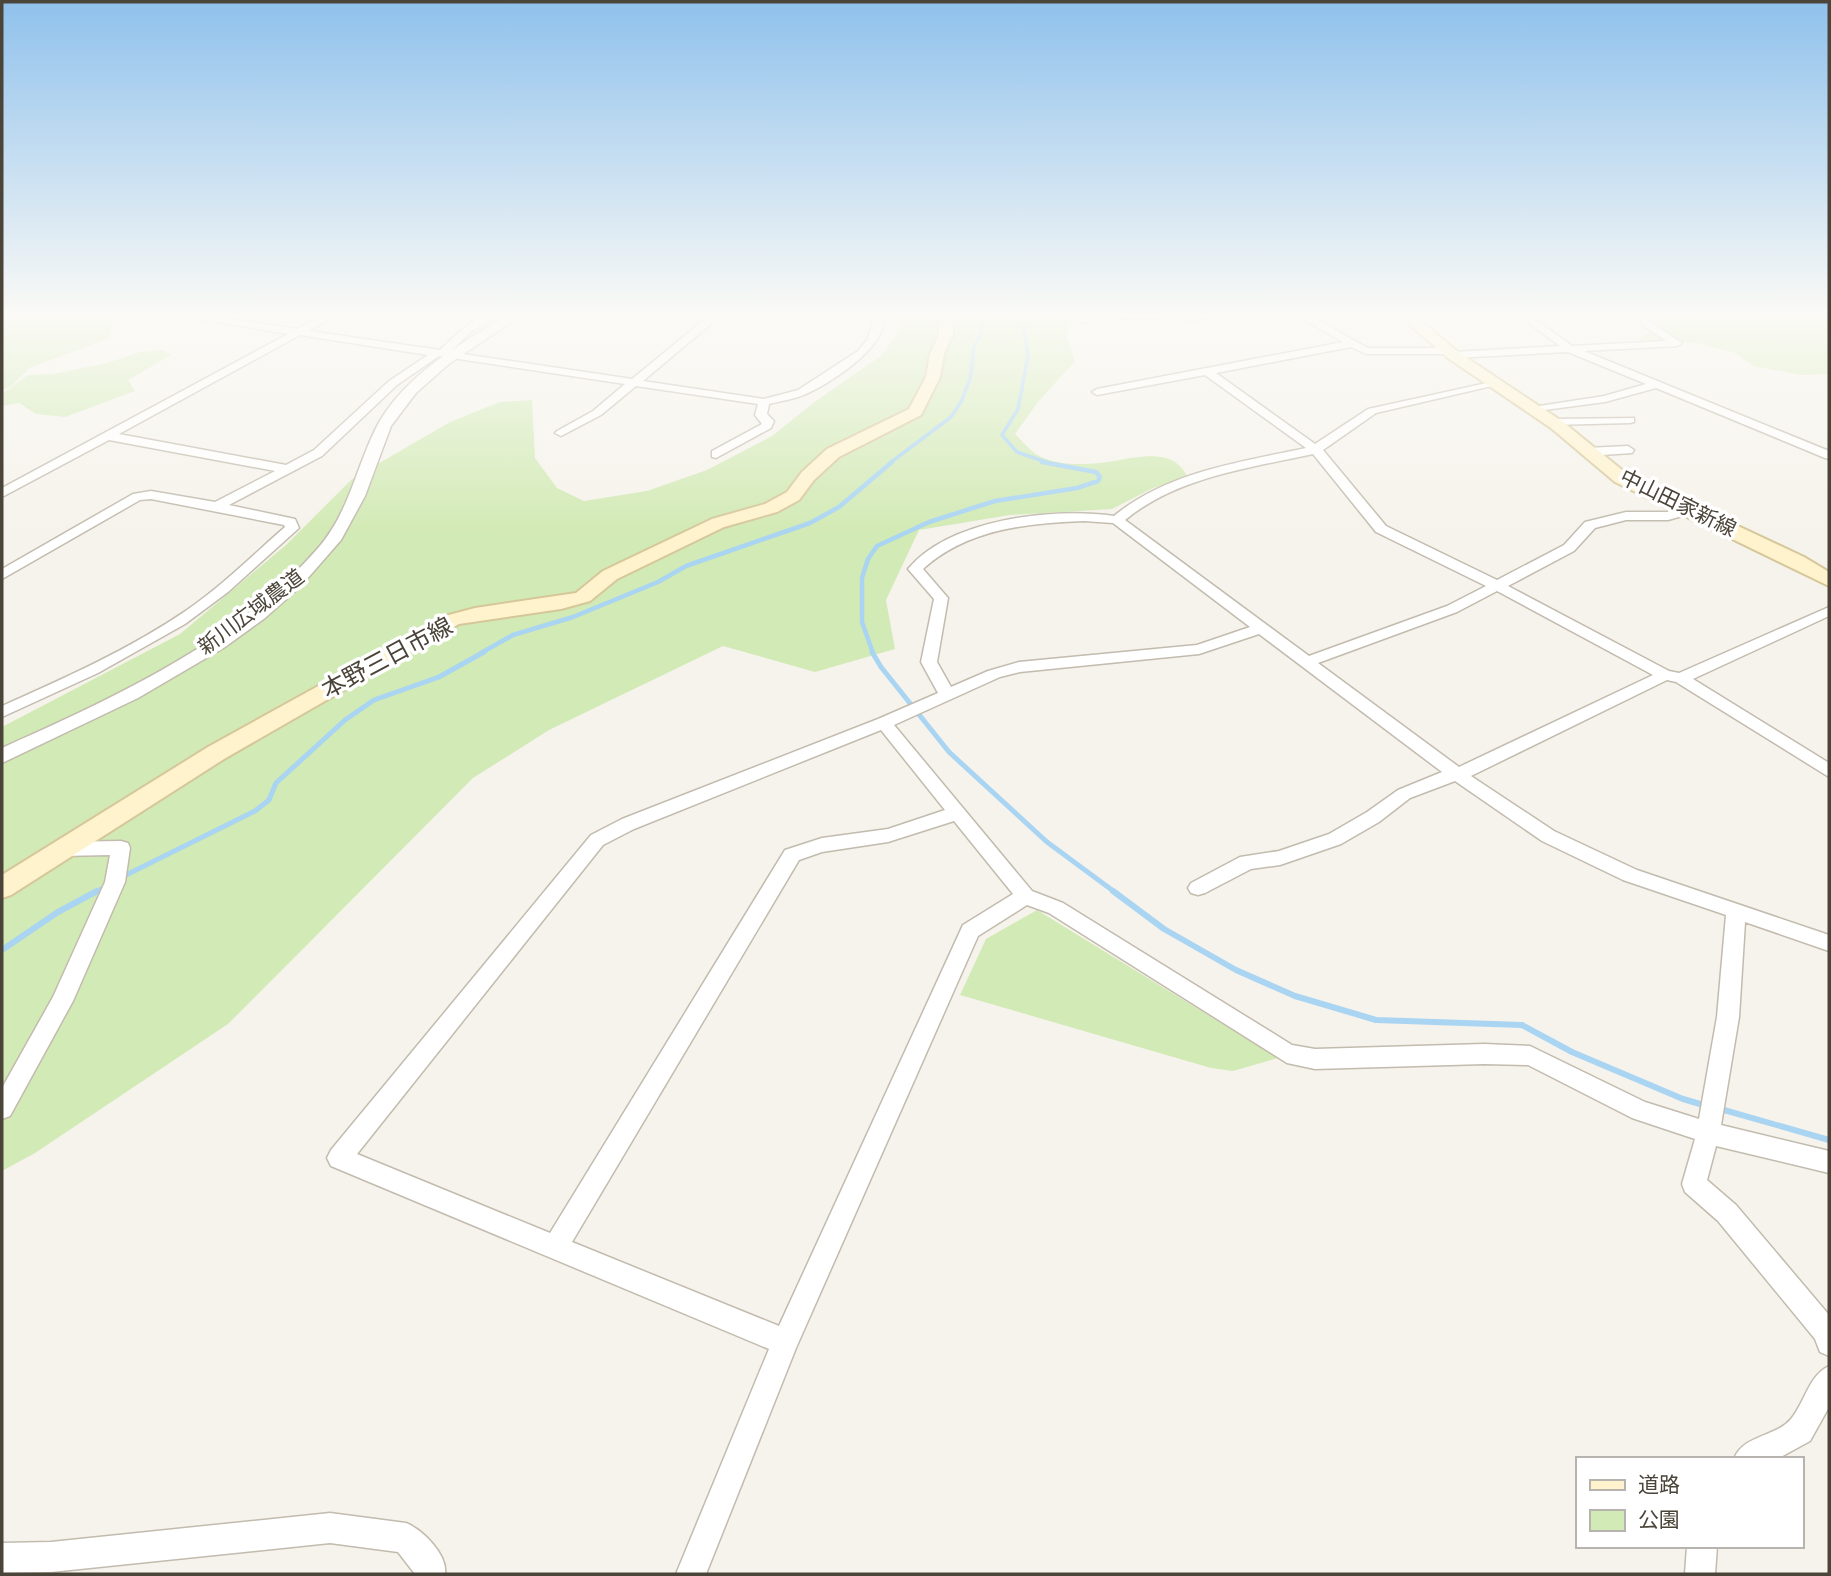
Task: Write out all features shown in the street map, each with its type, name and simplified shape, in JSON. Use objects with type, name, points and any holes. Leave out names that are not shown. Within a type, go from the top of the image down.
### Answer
[{"type":"main road","name":"本野三日市線","points":[[2,888],[216,753],[452,620],[475,614],[561,603],[583,597],[610,575],[718,523],[771,508],[793,496],[808,476],[833,453],[915,412],[929,386]]},
{"type":"main road","name":"中山田家新線","points":[[1496,386],[1552,422],[1621,478],[1797,561],[1829,580]]},
{"type":"street","points":[[2,493],[201,386]]},
{"type":"street","points":[[217,506],[317,453],[390,386]]},
{"type":"street","name":"新川広域農道","points":[[2,756],[156,680],[236,630],[297,582],[326,549],[351,514],[384,427],[419,386]]},
{"type":"street","points":[[561,433],[597,413],[631,386]]},
{"type":"street","points":[[658,386],[764,402],[802,392],[812,386]]},
{"type":"street","points":[[1097,392],[1131,386]]},
{"type":"street","points":[[1228,386],[1325,458],[1381,529],[1673,677],[1829,771]]},
{"type":"street","points":[[1117,520],[1140,501],[1212,472],[1315,450],[1372,411],[1481,386]]},
{"type":"street","points":[[1534,410],[1605,399],[1653,386]]},
{"type":"street","points":[[1656,386],[1829,456]]},
{"type":"street","points":[[716,454],[767,426],[768,421],[761,415],[764,402]]},
{"type":"street","points":[[1552,422],[1630,420]]},
{"type":"street","points":[[108,436],[287,469]]},
{"type":"street","points":[[1587,452],[1628,450]]},
{"type":"street","points":[[2,575],[137,497],[151,495],[217,506],[290,522],[292,528],[181,621],[89,671],[2,712]]},
{"type":"street","points":[[1306,662],[1452,609],[1569,548],[1590,525],[1626,516],[1668,516],[1688,510]]},
{"type":"street","points":[[948,696],[929,662],[941,598],[915,569],[971,534],[1020,523],[1101,516],[1117,520],[1458,775],[1548,836],[1630,874],[1829,943]]},
{"type":"street","points":[[1198,888],[1247,862],[1280,858],[1335,839],[1373,817],[1404,794],[1444,777],[1458,775],[1673,677],[1829,611]]},
{"type":"street","points":[[785,1342],[339,1158],[597,841],[628,824],[884,723],[994,674],[1019,667],[1199,649],[1261,628]]},
{"type":"street","points":[[884,723],[1025,896],[1056,908],[1287,1052],[1315,1059],[1484,1054],[1530,1056],[1640,1111],[1708,1133],[1829,1162]]},
{"type":"street","points":[[555,1247],[792,855],[805,846],[844,844],[880,838],[957,813]]},
{"type":"street","points":[[2,1109],[61,1001],[115,882],[121,848],[60,849]]},
{"type":"street","points":[[691,1574],[785,1342],[970,931],[1025,896]]},
{"type":"street","points":[[1736,912],[1728,1017],[1708,1133],[1694,1184],[1727,1213],[1828,1335],[1829,1343]]},
{"type":"street","points":[[1752,1457],[1800,1431],[1829,1380]]},
{"type":"street","points":[[2,1558],[51,1557],[330,1528],[406,1538],[431,1567],[430,1574]]},
{"type":"street","points":[[1700,1574],[1702,1548]]},
{"type":"green space","points":[[14,386],[132,386],[135,391],[65,417],[36,414],[19,403],[2,406],[2,394]]},
{"type":"green space","points":[[838,386],[1053,386],[1015,434],[1036,454],[1069,464],[1161,457],[1172,460],[1181,467],[1188,478],[1153,488],[1112,509],[1010,515],[919,530],[886,600],[895,649],[815,672],[723,646],[549,730],[473,778],[228,1024],[35,1153],[2,1171],[2,727],[180,634],[286,545],[352,479],[450,422],[500,402],[532,400],[535,458],[557,488],[584,501],[647,491],[707,470],[772,436]]},
{"type":"green space","points":[[1037,910],[1278,1058],[1233,1071],[1211,1068],[960,995],[986,939]]},
{"type":"waterway","points":[[890,463],[951,417],[967,386]]},
{"type":"waterway","points":[[1022,386],[1018,409],[1002,435],[1017,452],[1049,463]]},
{"type":"waterway","points":[[481,653],[513,635],[573,617],[658,582],[686,566],[810,523],[839,507],[892,462]]},
{"type":"waterway","points":[[873,653],[862,622],[862,578],[868,559],[877,546],[929,522],[995,501],[1077,488],[1098,481],[1100,477],[1096,472],[1042,462]]},
{"type":"waterway","points":[[120,878],[255,811],[269,800],[276,783],[345,720],[374,700],[439,677],[484,652]]},
{"type":"waterway","points":[[872,652],[949,752],[1047,842],[1116,893]]},
{"type":"waterway","points":[[94,893],[109,885]]},
{"type":"waterway","points":[[2,950],[58,912],[97,891]]},
{"type":"waterway","points":[[1113,891],[1164,929],[1236,970],[1295,996],[1376,1020],[1522,1025],[1572,1052],[1683,1099],[1707,1106]]},
{"type":"waterway","points":[[1717,1108],[1829,1140]]}]
